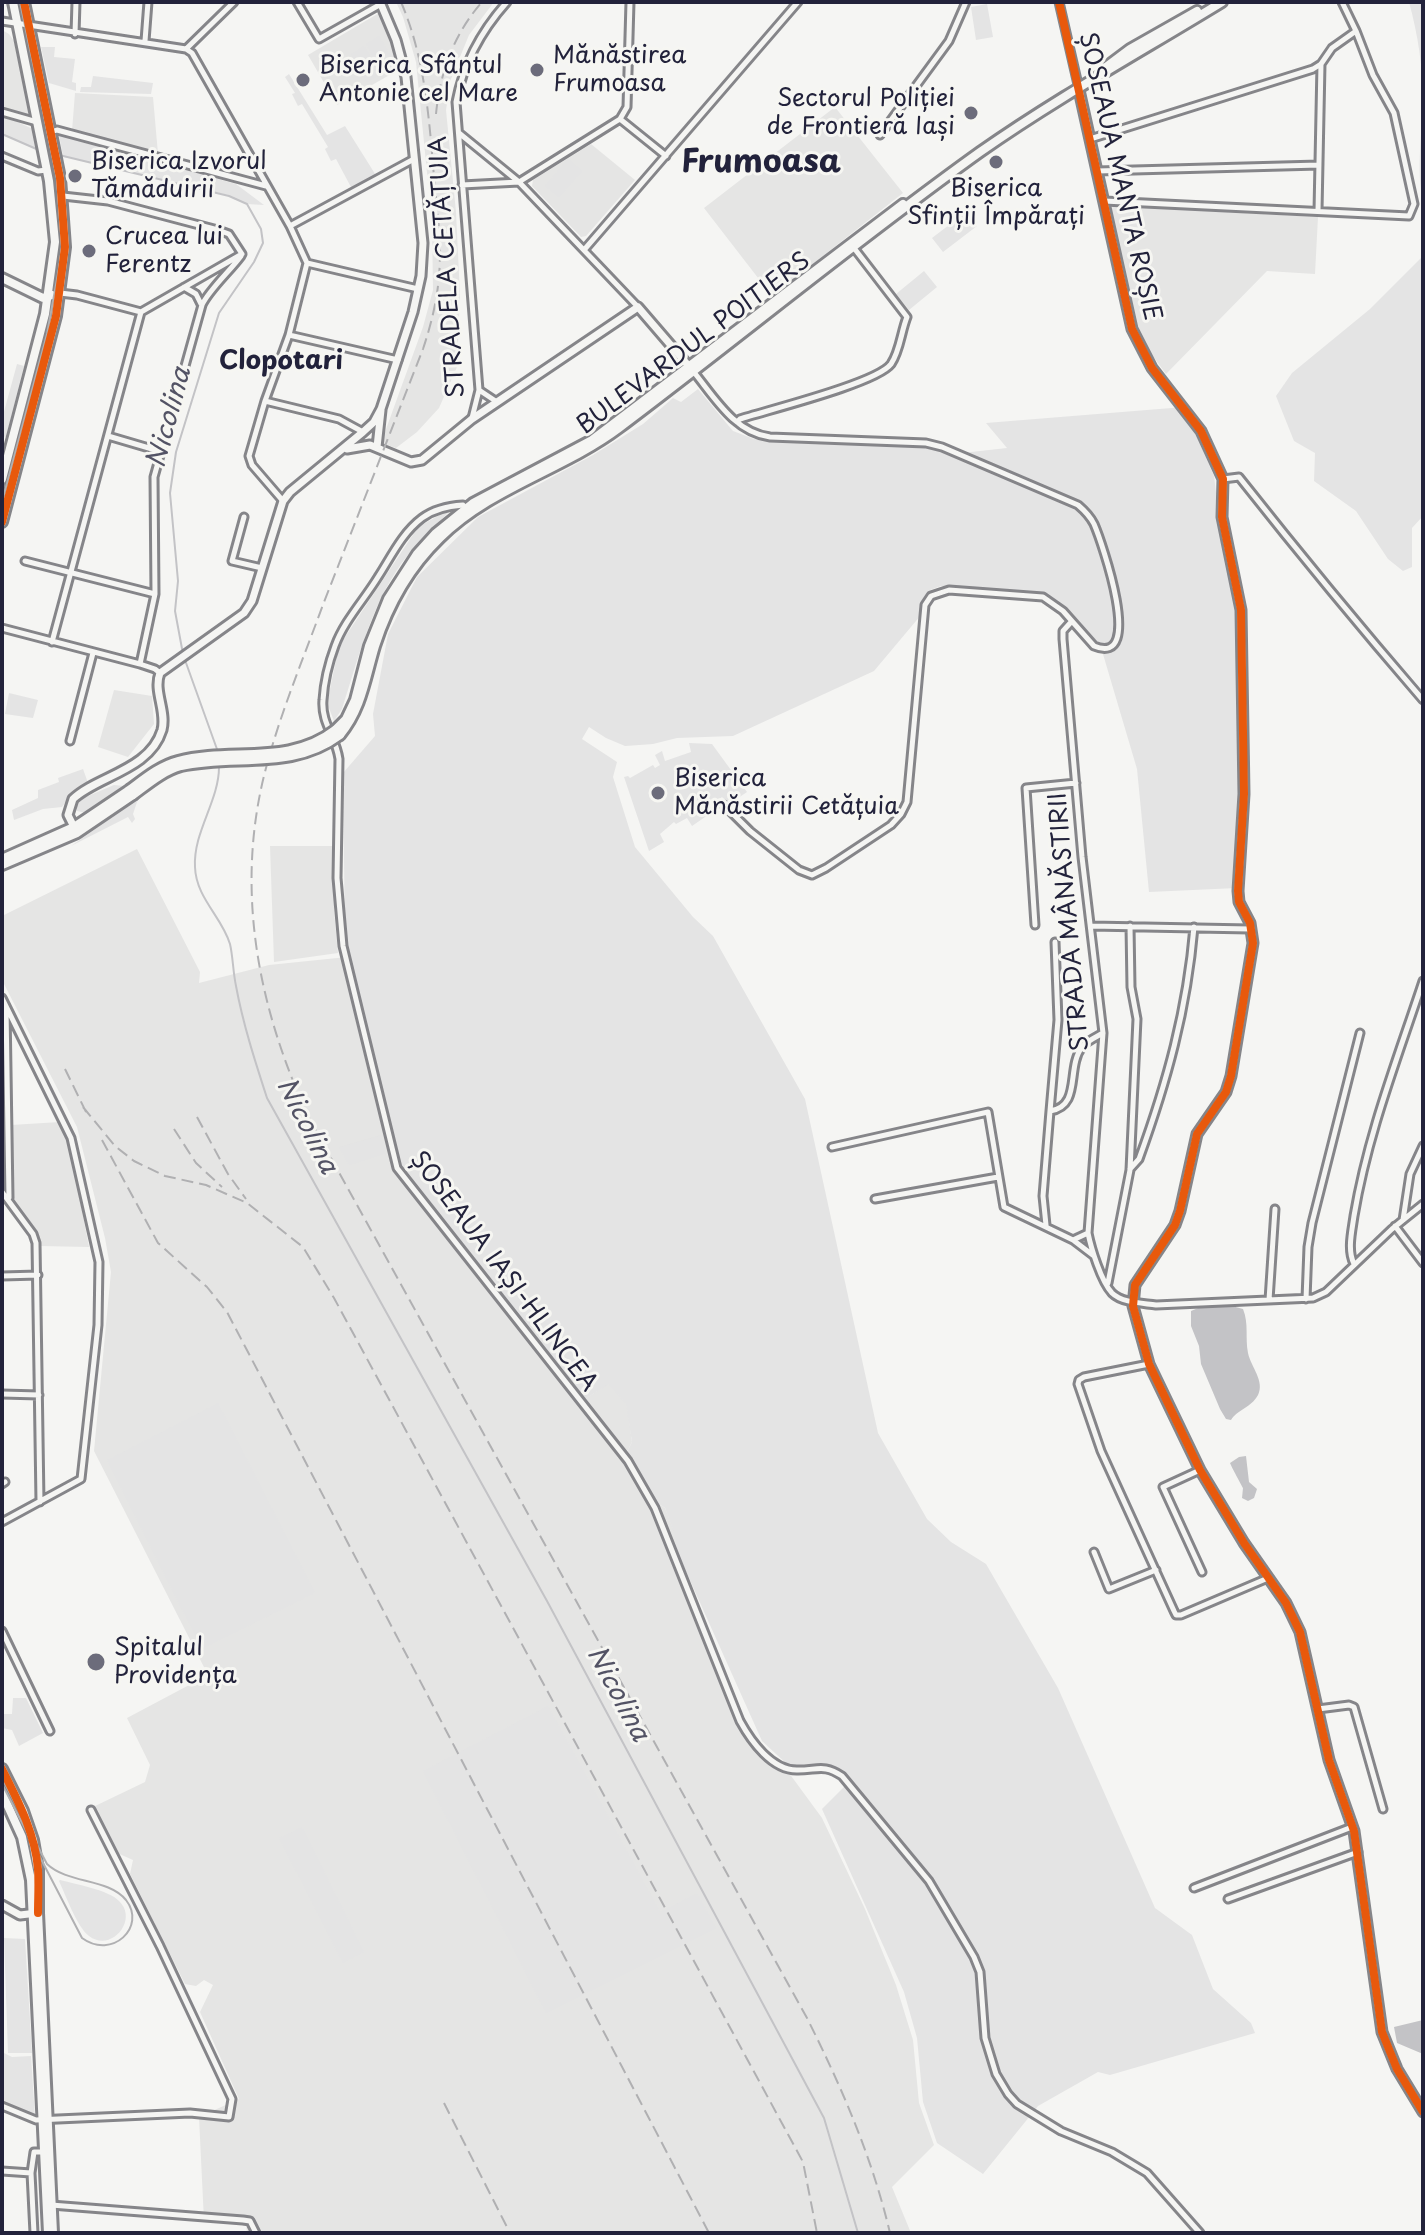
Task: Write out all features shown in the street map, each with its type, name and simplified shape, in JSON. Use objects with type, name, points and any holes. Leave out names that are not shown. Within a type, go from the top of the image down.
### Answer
[{"type":"main road","points":[[2,479],[49,296],[55,233],[47,166],[13,2]]},
{"type":"main road","points":[[2,522],[60,293],[65,247],[58,166],[24,2]]},
{"type":"main road","name":"BULEVARDUL POITIERS","points":[[691,369],[980,153],[1078,88],[1130,49],[1211,2]]},
{"type":"main road","name":"BULEVARDUL POITIERS","points":[[2,862],[75,830],[131,792],[179,767],[289,758],[326,745],[351,722],[361,702],[374,650],[394,601],[422,557],[467,511],[594,446],[977,148],[1222,2]]},
{"type":"main road","points":[[2,278],[43,298],[60,293]]},
{"type":"main road","points":[[2,1769],[23,1811],[33,1840],[38,1869],[35,1914]]},
{"type":"main road","points":[[2,1793],[26,1852],[35,1914],[50,2233]]},
{"type":"street","points":[[75,34],[76,2]]},
{"type":"street","points":[[145,41],[148,2]]},
{"type":"street","points":[[186,49],[234,2]]},
{"type":"street","points":[[75,830],[68,815],[73,799],[124,771],[159,737],[163,721],[158,685],[160,673],[244,613],[252,601],[283,501],[374,422],[398,360],[418,289],[423,243],[406,77],[381,3],[319,39],[297,2]]},
{"type":"street","name":"STRADELA CETĂȚUIA","points":[[472,419],[479,390],[455,112],[471,57],[491,21],[507,2]]},
{"type":"street","points":[[462,185],[519,182],[620,119],[627,107],[630,2]]},
{"type":"street","points":[[584,250],[798,2]]},
{"type":"street","points":[[880,135],[949,41],[966,2]]},
{"type":"street","name":"ȘOSEAUA MANTA ROȘIE","points":[[1059,2],[1130,320],[1139,346],[1152,368],[1201,431],[1223,479]]},
{"type":"street","points":[[1104,201],[1406,217],[1414,209],[1394,113],[1373,75],[1342,2]]},
{"type":"street","points":[[2,21],[75,34],[145,41],[192,53],[290,226],[307,263],[289,335],[265,401],[250,461],[283,501]]},
{"type":"street","points":[[1090,139],[1313,69],[1321,64],[1332,48],[1356,31]]},
{"type":"street","points":[[1318,211],[1321,64]]},
{"type":"street","points":[[2,112],[39,126]]},
{"type":"street","points":[[620,119],[666,156]]},
{"type":"street","points":[[51,134],[57,130],[267,186]]},
{"type":"street","points":[[458,133],[519,182],[638,307],[748,432],[770,437],[926,443],[942,447],[1078,505],[1093,523],[1116,592],[1119,622],[1114,642],[1108,647],[1101,649],[1094,646],[1057,605],[1043,597],[949,590],[931,596],[925,605],[907,802],[891,825],[820,872],[806,874],[792,866],[724,805]]},
{"type":"street","points":[[2,156],[38,171],[47,166]]},
{"type":"street","points":[[290,226],[414,159]]},
{"type":"street","points":[[1097,171],[1319,165]]},
{"type":"street","points":[[63,196],[108,201],[218,230],[229,234],[242,254]]},
{"type":"street","points":[[737,422],[823,394],[889,368],[907,317],[854,248]]},
{"type":"street","points":[[52,642],[141,312],[242,254]]},
{"type":"street","points":[[140,664],[155,594],[154,477],[159,451],[202,305],[242,254]]},
{"type":"street","points":[[307,263],[418,289]]},
{"type":"street","points":[[183,286],[196,294],[202,305]]},
{"type":"street","points":[[60,293],[141,312]]},
{"type":"street","points":[[341,451],[352,447],[377,447],[411,462],[422,460],[472,419],[638,307]]},
{"type":"street","points":[[289,335],[398,360]]},
{"type":"street","points":[[479,390],[497,402]]},
{"type":"street","points":[[265,401],[339,419],[363,432]]},
{"type":"street","points":[[377,447],[381,409]]},
{"type":"street","points":[[108,436],[159,451]]},
{"type":"street","points":[[1423,700],[1366,630],[1328,590],[1239,477],[1223,479],[1222,517],[1241,610],[1244,794],[1238,891],[1239,902],[1251,929],[1252,957],[1226,1092],[1197,1134],[1175,1225],[1135,1285],[1133,1301],[1149,1364],[1200,1470],[1300,1632],[1329,1760],[1359,1852],[1382,2032],[1391,2058],[1423,2112]]},
{"type":"street","name":"ȘOSEAUA IAȘI-HLINCEA","points":[[467,511],[463,505],[430,512],[410,529],[335,645],[323,699],[322,714],[326,728],[337,745],[339,759],[337,878],[343,946],[391,1153],[401,1175],[634,1472],[655,1508],[740,1721],[751,1740],[786,1769],[825,1768],[842,1776],[941,1900],[980,1972],[985,2038],[1001,2085],[1017,2104],[1038,2118],[1112,2152],[1147,2173],[1200,2233]]},
{"type":"street","points":[[244,517],[232,561],[262,568]]},
{"type":"street","points":[[25,561],[155,594]]},
{"type":"street","name":"STRADA MÂNĂSTIRII","points":[[1072,621],[1063,631],[1063,639],[1103,1033],[1088,1233],[1107,1283]]},
{"type":"street","points":[[2,628],[140,664],[160,673]]},
{"type":"street","points":[[70,741],[93,653]]},
{"type":"street","points":[[1035,925],[1026,788],[1076,783]]},
{"type":"street","points":[[1091,926],[1251,929]]},
{"type":"street","points":[[1130,926],[1131,987],[1137,1019],[1130,1170],[1107,1283],[1114,1294],[1133,1301],[1183,1305],[1243,1299],[1306,1299],[1326,1292],[1395,1226],[1423,1204]]},
{"type":"street","points":[[1130,1170],[1139,1159],[1175,1052],[1191,968],[1194,927]]},
{"type":"street","points":[[1046,1225],[1043,1196],[1058,1020],[1055,942]]},
{"type":"street","points":[[1354,1264],[1351,1237],[1377,1111],[1423,981]]},
{"type":"street","points":[[2,998],[71,1138],[99,1262],[98,1325],[80,1480],[2,1522]]},
{"type":"street","points":[[6,1005],[9,1199]]},
{"type":"street","points":[[1050,1111],[1060,1109],[1067,1101],[1079,1051],[1103,1033]]},
{"type":"street","points":[[1306,1299],[1312,1223],[1360,1033]]},
{"type":"street","points":[[832,1147],[988,1112],[1004,1207],[1046,1225],[1095,1257]]},
{"type":"street","points":[[1403,1220],[1410,1174],[1423,1146]]},
{"type":"street","points":[[875,1199],[998,1177]]},
{"type":"street","points":[[2,1192],[33,1234],[38,1275],[40,1502]]},
{"type":"street","points":[[1269,1300],[1275,1209]]},
{"type":"street","points":[[1395,1226],[1423,1263]]},
{"type":"street","points":[[1073,1240],[1088,1233]]},
{"type":"street","points":[[2,1276],[38,1275]]},
{"type":"street","points":[[1149,1364],[1084,1377],[1078,1384],[1101,1451],[1176,1615],[1269,1578]]},
{"type":"street","points":[[2,1394],[39,1395]]},
{"type":"street","points":[[1200,1470],[1163,1487],[1202,1572]]},
{"type":"street","points":[[1094,1552],[1109,1589],[1156,1570]]},
{"type":"street","points":[[2,1631],[50,1731]]},
{"type":"street","points":[[1318,1709],[1349,1705],[1355,1709],[1383,1809]]},
{"type":"street","points":[[2,2106],[44,2120],[190,2113],[229,2117],[232,2099],[91,1810]]},
{"type":"street","points":[[1194,1888],[1353,1827]]},
{"type":"street","points":[[1228,1899],[1359,1852]]},
{"type":"street","points":[[2,1905],[12,1912],[35,1914]]},
{"type":"street","points":[[34,2233],[31,2173],[34,2152],[46,2151]]},
{"type":"street","points":[[2,2171],[31,2173]]},
{"type":"street","points":[[49,2205],[243,2220],[250,2221],[256,2233]]},
{"type":"shaded area","points":[[396,2],[494,2],[469,35],[451,79],[446,110],[460,295],[457,367],[439,408],[417,432],[396,448],[381,443],[423,327],[433,290],[432,223],[416,62]]},
{"type":"shaded area","points":[[1409,2],[1423,2],[1423,102],[1419,51]]},
{"type":"shaded area","points":[[987,4],[993,37],[976,40],[971,7]]},
{"type":"shaded area","points":[[379,13],[393,42],[400,69],[337,105],[308,55]]},
{"type":"shaded area","points":[[2,30],[14,41],[29,112],[27,115],[2,107]]},
{"type":"shaded area","points":[[379,36],[396,65],[383,73],[366,44]]},
{"type":"shaded area","points":[[364,46],[381,74],[367,82],[351,54]]},
{"type":"shaded area","points":[[41,47],[55,47],[54,57],[75,59],[72,82],[76,83],[76,91],[49,83]]},
{"type":"shaded area","points":[[289,74],[327,135],[345,126],[377,177],[352,189],[336,159],[331,161],[325,149],[328,147],[302,104],[298,106],[292,94],[295,93],[285,77]]},
{"type":"shaded area","points":[[93,76],[153,83],[151,94],[80,92],[81,87],[91,87]]},
{"type":"shaded area","points":[[75,93],[153,97],[158,154],[72,131]]},
{"type":"shaded area","points":[[1423,102],[1423,202],[1420,165]]},
{"type":"shaded area","points":[[835,107],[903,193],[772,296],[704,208]]},
{"type":"shaded area","points":[[2,115],[33,129],[37,150],[2,134]]},
{"type":"shaded area","points":[[59,135],[236,184],[264,205],[247,204],[228,195],[63,156]]},
{"type":"shaded area","points":[[591,144],[635,180],[586,236],[581,237],[532,186],[533,180]]},
{"type":"shaded area","points":[[568,159],[582,171],[559,197],[545,186]]},
{"type":"shaded area","points":[[1110,208],[1318,217],[1315,274],[1267,271],[1166,374],[1141,340],[1136,327]]},
{"type":"shaded area","points":[[966,212],[977,226],[943,252],[932,238]]},
{"type":"shaded area","points":[[1423,256],[1423,516],[1412,528],[1412,567],[1403,571],[1388,559],[1356,511],[1314,481],[1315,453],[1294,441],[1276,396],[1292,373],[1370,309]]},
{"type":"shaded area","points":[[924,271],[937,287],[909,310],[896,294]]},
{"type":"shaded area","points":[[17,364],[24,366],[6,437],[2,436],[2,419]]},
{"type":"shaded area","points":[[698,389],[733,431],[754,439],[923,446],[962,453],[1007,448],[986,423],[1184,407],[1214,476],[1221,533],[1241,610],[1237,888],[1149,892],[1137,769],[1100,644],[1062,605],[1046,594],[941,586],[930,590],[924,597],[921,615],[874,671],[733,736],[677,738],[625,746],[589,727],[582,739],[617,762],[613,777],[635,847],[693,917],[713,936],[805,1099],[878,1433],[927,1519],[951,1542],[986,1564],[1058,1688],[1155,1908],[1192,1935],[1213,1989],[1251,2023],[1255,2033],[1110,2075],[1098,2072],[1038,2106],[983,2174],[937,2143],[923,2102],[917,2038],[904,1992],[822,1809],[845,1786],[834,1766],[789,1766],[762,1741],[675,1547],[676,1538],[665,1508],[656,1502],[626,1454],[632,1442],[626,1404],[609,1384],[582,1401],[396,1165],[345,946],[343,773],[375,736],[373,714],[388,634],[417,577],[478,517],[593,455],[643,424],[673,398],[681,402]]},
{"type":"shaded area","points":[[448,513],[401,564],[381,598],[342,709],[334,721],[327,703],[339,646],[418,527]]},
{"type":"shaded area","points":[[114,690],[152,696],[154,724],[128,757],[98,747]]},
{"type":"shaded area","points":[[9,693],[38,700],[33,718],[5,714]]},
{"type":"shaded area","points":[[689,743],[712,744],[747,792],[729,804],[722,797],[717,801],[721,806],[692,826],[687,818],[676,824],[674,822],[660,834],[664,842],[649,851],[624,777],[630,778],[653,765],[655,768],[660,765],[655,755],[662,751],[665,761],[691,752]]},
{"type":"shaded area","points":[[83,769],[88,783],[74,791],[62,807],[43,809],[14,820],[12,810],[38,798],[38,790],[59,782],[58,778]]},
{"type":"shaded area","points":[[114,785],[124,786],[86,813],[77,811],[77,803],[81,799]]},
{"type":"shaded area","points":[[138,799],[132,823],[128,817],[71,846]]},
{"type":"shaded area","points":[[270,846],[334,846],[334,911],[338,953],[274,962]]},
{"type":"shaded area","points":[[137,849],[200,972],[199,983],[269,965],[347,957],[582,1401],[609,1383],[627,1404],[632,1442],[626,1454],[656,1502],[665,1508],[677,1538],[675,1547],[741,1713],[759,1744],[778,1758],[822,1818],[865,1909],[896,1985],[913,2040],[919,2103],[934,2145],[892,2187],[911,2233],[247,2233],[246,2223],[204,2221],[199,2117],[239,2099],[200,2012],[213,1985],[204,1980],[196,1986],[185,1984],[130,1874],[133,1860],[115,1852],[93,1807],[145,1782],[150,1765],[127,1718],[208,1675],[94,1451],[111,1272],[105,1238],[77,1127],[2,980],[2,916]]},
{"type":"shaded area","points":[[60,1122],[70,1148],[89,1247],[40,1246],[36,1233],[12,1198],[11,1125]]},
{"type":"shaded area","points":[[381,1135],[386,1154],[349,1165],[339,1147]]},
{"type":"shaded area","points":[[1203,1306],[1232,1306],[1243,1309],[1245,1315],[1248,1353],[1259,1379],[1260,1390],[1252,1403],[1231,1420],[1226,1419],[1220,1409],[1201,1364],[1199,1346],[1191,1326],[1191,1311]]},
{"type":"shaded area","points":[[218,1403],[315,1593],[202,1649],[107,1460]]},
{"type":"shaded area","points":[[1246,1456],[1249,1482],[1257,1489],[1254,1498],[1248,1501],[1242,1498],[1243,1488],[1230,1463]]},
{"type":"shaded area","points":[[13,1698],[26,1698],[43,1733],[19,1746],[12,1730],[2,1728],[2,1714],[12,1714]]},
{"type":"shaded area","points":[[548,1706],[660,1912],[697,1893],[716,1928],[546,2013],[423,1771]]},
{"type":"shaded area","points":[[302,1827],[364,1952],[343,1963],[279,1838]]},
{"type":"shaded area","points":[[60,1880],[100,1891],[119,1901],[126,1917],[120,1932],[106,1940],[89,1936],[76,1919]]},
{"type":"shaded area","points":[[4,1938],[25,1939],[32,2053],[8,2053]]},
{"type":"shaded area","points":[[1423,2020],[1423,2054],[1397,2043],[1394,2027]]},
{"type":"shaded area","points":[[2,2052],[12,2057],[31,2056],[35,2117],[2,2102]]},
{"type":"waterway","name":"Nicolina","points":[[2,134],[41,151]]},
{"type":"waterway","name":"Nicolina","points":[[59,155],[229,196],[247,204],[261,229],[263,243],[254,262],[219,313],[176,452],[170,493],[178,581],[175,611],[183,654]]},
{"type":"waterway","name":"Nicolina","points":[[185,660],[218,752]]},
{"type":"waterway","name":"Nicolina","points":[[219,767],[215,792],[195,854],[196,878],[230,944],[242,1014],[267,1098],[547,1601],[824,2118],[858,2233]]},
{"type":"tram line","points":[[2,502],[47,334],[64,241],[58,181],[20,2]]},
{"type":"tram line","points":[[2,1778],[47,1864],[66,1875],[109,1888],[126,1900],[132,1920],[123,1937],[115,1943],[104,1945],[82,1938],[2,1784]]},
{"type":"railway","points":[[401,2],[416,45],[428,110],[440,239],[438,285],[423,349],[324,602],[266,768],[252,858],[256,948],[265,992],[292,1078],[310,1120],[807,2018],[855,2123],[890,2233]]},
{"type":"railway","points":[[436,114],[450,54],[482,2]]},
{"type":"railway","points":[[65,1069],[88,1116]]},
{"type":"railway","points":[[83,1107],[115,1146],[134,1161],[165,1176],[206,1185],[247,1203],[303,1247],[334,1298],[803,2162],[817,2233]]},
{"type":"railway","points":[[197,1117],[228,1174],[246,1199]]},
{"type":"railway","points":[[174,1129],[196,1163],[222,1187]]},
{"type":"railway","points":[[102,1140],[158,1243],[207,1287],[227,1312],[709,2233]]},
{"type":"railway","points":[[444,2103],[510,2233]]},
{"type":"cycle path","points":[[2,522],[56,316],[65,247],[60,178],[24,2]]},
{"type":"cycle path","points":[[1059,2],[1132,329],[1152,368],[1201,431],[1223,479],[1222,517],[1241,610],[1244,794],[1238,891],[1239,902],[1250,923],[1253,943],[1226,1092],[1197,1134],[1175,1225],[1135,1285],[1133,1306],[1149,1364],[1200,1470],[1244,1543],[1286,1603],[1300,1632],[1329,1760],[1354,1831],[1382,2032],[1397,2069],[1423,2112]]},
{"type":"cycle path","points":[[2,1769],[33,1843],[38,1869],[38,1913]]},
{"type":"place","name":"Mănăstirea Frumoasa","points":[[537,70]]},
{"type":"place","name":"Biserica Sfântul Antonie cel Mare","points":[[303,80]]},
{"type":"place","name":"Sectorul Poliției de Frontieră Iași","points":[[971,113]]},
{"type":"place","name":"Biserica Sfinții Împărați","points":[[996,162]]},
{"type":"place","name":"Biserica Izvorul Tămăduirii","points":[[75,176]]},
{"type":"place","name":"Crucea lui Ferentz","points":[[89,251]]},
{"type":"place","name":"Biserica Mănăstirii Cetățuia","points":[[658,793]]},
{"type":"place","name":"Spitalul Providența","points":[[96,1662]]},
{"type":"district","name":"Frumoasa","points":[[761,163]]},
{"type":"district","name":"Clopotari","points":[[281,362]]}]
